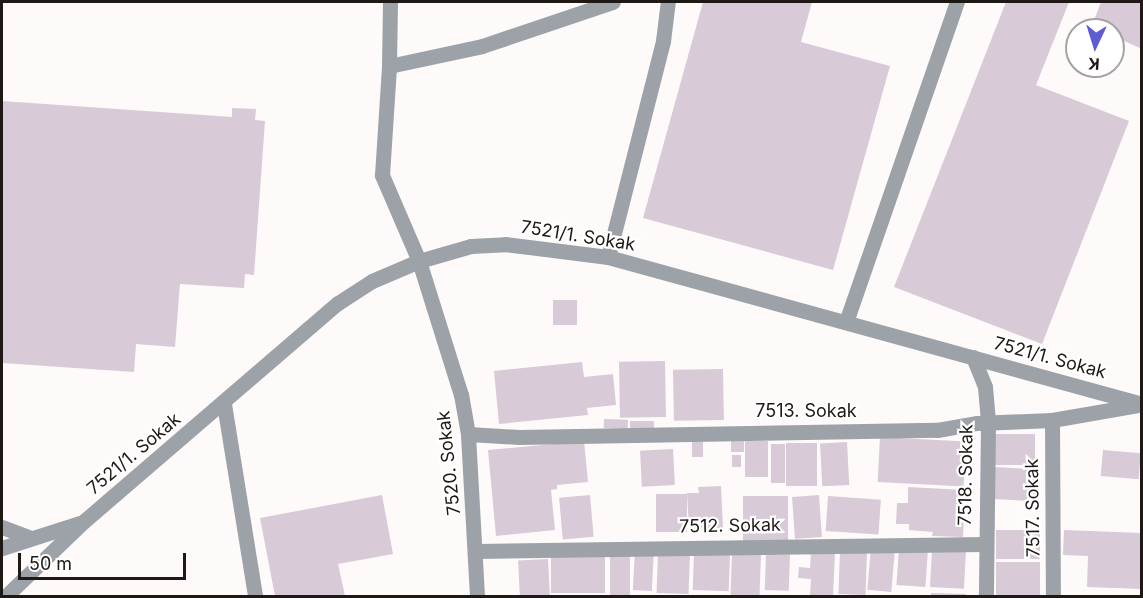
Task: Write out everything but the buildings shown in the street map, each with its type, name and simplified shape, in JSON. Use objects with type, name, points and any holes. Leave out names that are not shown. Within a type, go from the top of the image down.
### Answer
[{"type":"street","name":"7520. Sokak","points":[[390,2],[382,175],[419,261],[458,385],[468,434],[477,597]]},
{"type":"street","points":[[388,66],[482,46],[613,2]]},
{"type":"street","points":[[608,257],[663,41],[668,2]]},
{"type":"street","points":[[846,322],[957,2]]},
{"type":"street","name":"7521/1. Sokak","points":[[6,597],[83,522],[224,404],[338,303],[372,281],[419,261],[471,246],[505,244],[608,257],[1142,404]]},
{"type":"street","name":"7518. Sokak","points":[[973,357],[985,387],[988,423],[984,544],[986,597]]},
{"type":"street","points":[[224,404],[255,597]]},
{"type":"street","name":"7513. Sokak","points":[[468,434],[519,437],[937,430],[988,423],[1052,420],[1142,404]]},
{"type":"street","name":"7517. Sokak","points":[[1052,420],[1053,597]]},
{"type":"street","points":[[2,548],[83,522]]},
{"type":"street","points":[[2,527],[31,538]]},
{"type":"street","name":"7512. Sokak","points":[[476,551],[984,544]]}]
